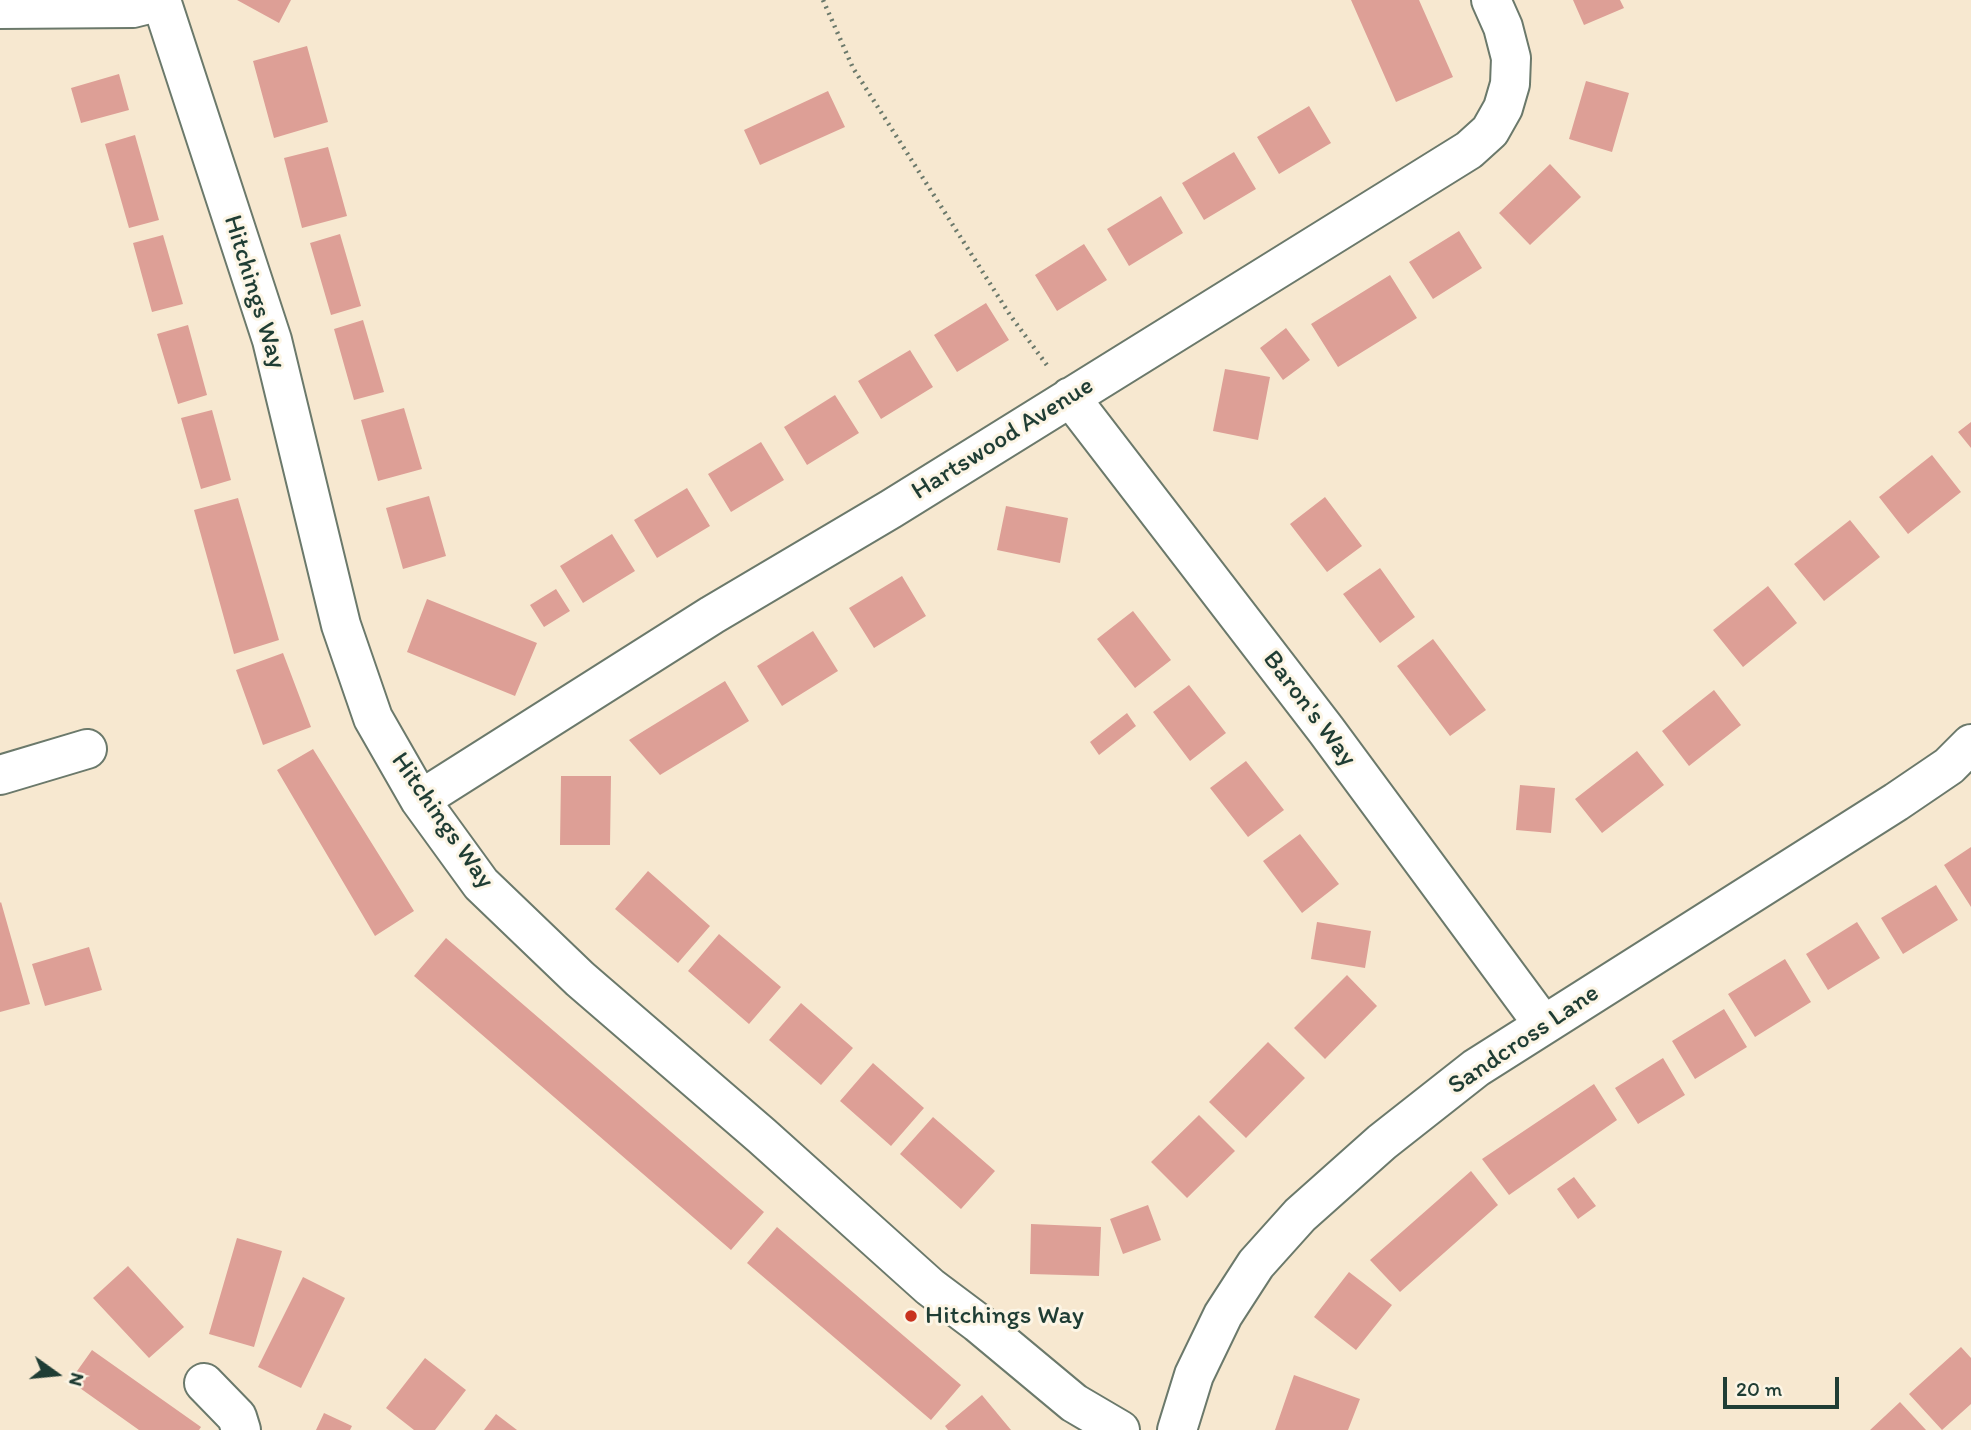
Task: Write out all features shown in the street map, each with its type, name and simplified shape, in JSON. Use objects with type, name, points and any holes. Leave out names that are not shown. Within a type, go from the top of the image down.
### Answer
[{"type":"street","points":[[0,9],[133,8],[161,1]]},
{"type":"street","name":"Hitchings Way","points":[[161,1],[272,340],[341,625],[373,718],[420,800],[481,884],[580,979],[762,1136],[930,1287],[1074,1403],[1119,1430]]},
{"type":"street","name":"Hartswood Avenue","points":[[420,800],[712,615],[891,509],[1469,150],[1490,131],[1503,108],[1510,84],[1511,58],[1497,14]]},
{"type":"street","name":"Baron's Way","points":[[1070,397],[1325,730],[1543,1024]]},
{"type":"street","name":"Sandcross Lane","points":[[1177,1430],[1194,1375],[1223,1315],[1256,1264],[1291,1225],[1382,1142],[1476,1068],[1896,802],[1949,766],[1971,744]]},
{"type":"street","points":[[0,775],[87,749]]},
{"type":"street","points":[[204,1383],[237,1417],[240,1430]]},
{"type":"path","points":[[823,0],[853,68],[1010,315],[1070,397]]},
{"type":"building","points":[[237,0],[291,0],[279,23]]},
{"type":"building","points":[[1351,0],[1419,0],[1453,77],[1396,102]]},
{"type":"building","points":[[1573,0],[1620,0],[1624,8],[1584,25]]},
{"type":"building","points":[[307,46],[328,122],[274,138],[253,61]]},
{"type":"building","points":[[119,74],[129,110],[81,123],[71,88]]},
{"type":"building","points":[[1586,81],[1629,93],[1612,152],[1569,139]]},
{"type":"building","points":[[828,91],[845,127],[760,165],[744,130]]},
{"type":"building","points":[[1309,106],[1331,143],[1279,174],[1257,137]]},
{"type":"building","points":[[135,135],[159,220],[129,228],[105,144]]},
{"type":"building","points":[[328,147],[347,216],[302,228],[284,158]]},
{"type":"building","points":[[1234,152],[1256,189],[1204,220],[1182,183]]},
{"type":"building","points":[[1550,164],[1581,197],[1530,245],[1499,213]]},
{"type":"building","points":[[1161,196],[1183,233],[1129,266],[1107,229]]},
{"type":"building","points":[[1459,231],[1482,268],[1433,299],[1409,262]]},
{"type":"building","points":[[340,234],[361,306],[331,315],[310,243]]},
{"type":"building","points":[[163,235],[183,304],[152,312],[133,243]]},
{"type":"building","points":[[1084,244],[1107,280],[1057,311],[1035,275]]},
{"type":"building","points":[[1390,275],[1417,318],[1338,367],[1311,324]]},
{"type":"building","points":[[986,303],[1009,340],[957,372],[934,335]]},
{"type":"building","points":[[363,320],[384,392],[354,400],[334,329]]},
{"type":"building","points":[[188,325],[207,395],[178,404],[157,334]]},
{"type":"building","points":[[1286,328],[1310,360],[1283,380],[1260,348]]},
{"type":"building","points":[[910,350],[933,387],[881,419],[858,381]]},
{"type":"building","points":[[1225,369],[1270,377],[1258,440],[1213,431]]},
{"type":"building","points":[[835,395],[859,433],[807,465],[784,427]]},
{"type":"building","points":[[404,408],[422,469],[378,481],[361,420]]},
{"type":"building","points":[[212,410],[231,480],[201,489],[181,418]]},
{"type":"building","points":[[1971,422],[1971,448],[1958,432]]},
{"type":"building","points":[[761,442],[784,480],[731,512],[708,474]]},
{"type":"building","points":[[1932,455],[1961,492],[1908,534],[1879,497]]},
{"type":"building","points":[[687,488],[710,526],[657,558],[634,520]]},
{"type":"building","points":[[429,496],[446,556],[403,569],[386,508]]},
{"type":"building","points":[[1325,497],[1362,546],[1327,572],[1290,524]]},
{"type":"building","points":[[238,498],[279,640],[234,654],[194,510]]},
{"type":"building","points":[[1006,506],[1068,518],[1060,563],[997,550]]},
{"type":"building","points":[[1850,520],[1880,557],[1824,601],[1794,564]]},
{"type":"building","points":[[612,534],[635,571],[583,603],[560,566]]},
{"type":"building","points":[[1380,568],[1415,617],[1380,643],[1343,594]]},
{"type":"building","points":[[902,576],[926,616],[874,648],[849,608]]},
{"type":"building","points":[[1768,586],[1797,623],[1743,667],[1713,630]]},
{"type":"building","points":[[556,589],[570,611],[544,627],[530,605]]},
{"type":"building","points":[[427,599],[537,643],[515,696],[407,652]]},
{"type":"building","points":[[1133,611],[1171,660],[1135,688],[1097,639]]},
{"type":"building","points":[[813,631],[838,671],[782,706],[757,666]]},
{"type":"building","points":[[1433,639],[1486,710],[1450,736],[1397,666]]},
{"type":"building","points":[[283,653],[311,727],[263,745],[236,670]]},
{"type":"building","points":[[725,681],[749,721],[660,775],[629,740]]},
{"type":"building","points":[[1189,685],[1226,733],[1190,761],[1153,712]]},
{"type":"building","points":[[1714,690],[1741,725],[1689,766],[1662,731]]},
{"type":"building","points":[[1127,713],[1136,726],[1099,755],[1090,742]]},
{"type":"building","points":[[313,749],[414,911],[375,936],[277,770]]},
{"type":"building","points":[[1637,751],[1664,785],[1602,833],[1575,799]]},
{"type":"building","points":[[1246,761],[1284,810],[1248,837],[1210,788]]},
{"type":"building","points":[[561,776],[611,776],[610,845],[560,845]]},
{"type":"building","points":[[1520,785],[1555,788],[1551,833],[1516,830]]},
{"type":"building","points":[[1300,834],[1339,884],[1302,913],[1263,861]]},
{"type":"building","points":[[1971,847],[1971,907],[1944,865]]},
{"type":"building","points":[[648,871],[710,926],[678,963],[615,909]]},
{"type":"building","points":[[1936,885],[1958,920],[1903,954],[1881,918]]},
{"type":"building","points":[[0,903],[30,1004],[0,1012]]},
{"type":"building","points":[[1317,922],[1371,931],[1365,968],[1311,959]]},
{"type":"building","points":[[1857,922],[1880,958],[1828,990],[1806,954]]},
{"type":"building","points":[[719,934],[781,987],[749,1024],[688,971]]},
{"type":"building","points":[[446,938],[764,1212],[731,1250],[414,976]]},
{"type":"building","points":[[89,947],[102,990],[45,1006],[32,964]]},
{"type":"building","points":[[1785,959],[1811,1002],[1755,1037],[1728,994]]},
{"type":"building","points":[[1347,975],[1377,1006],[1325,1059],[1294,1028]]},
{"type":"building","points":[[801,1003],[853,1048],[821,1085],[769,1040]]},
{"type":"building","points":[[1724,1009],[1747,1047],[1695,1079],[1672,1041]]},
{"type":"building","points":[[1268,1042],[1305,1078],[1246,1138],[1209,1102]]},
{"type":"building","points":[[1663,1058],[1685,1095],[1638,1124],[1615,1088]]},
{"type":"building","points":[[873,1063],[924,1108],[891,1146],[840,1101]]},
{"type":"building","points":[[1594,1084],[1617,1120],[1509,1195],[1482,1159]]},
{"type":"building","points":[[1199,1115],[1235,1151],[1187,1198],[1151,1162]]},
{"type":"building","points":[[933,1117],[995,1171],[961,1209],[900,1154]]},
{"type":"building","points":[[1471,1171],[1498,1205],[1400,1292],[1370,1260]]},
{"type":"building","points":[[1574,1177],[1596,1206],[1578,1219],[1557,1189]]},
{"type":"building","points":[[1148,1205],[1161,1240],[1123,1254],[1110,1219]]},
{"type":"building","points":[[1031,1224],[1101,1227],[1099,1276],[1030,1274]]},
{"type":"building","points":[[777,1227],[961,1385],[931,1420],[747,1263]]},
{"type":"building","points":[[237,1238],[282,1251],[254,1347],[209,1334]]},
{"type":"building","points":[[128,1266],[184,1327],[149,1358],[93,1298]]},
{"type":"building","points":[[1349,1272],[1392,1305],[1356,1350],[1314,1317]]},
{"type":"building","points":[[303,1277],[345,1298],[301,1388],[258,1367]]},
{"type":"building","points":[[1961,1347],[1971,1358],[1971,1404],[1942,1430],[1909,1394]]},
{"type":"building","points":[[92,1350],[201,1427],[199,1430],[139,1430],[70,1381]]},
{"type":"building","points":[[425,1358],[466,1390],[435,1430],[414,1430],[386,1408]]},
{"type":"building","points":[[1294,1375],[1360,1399],[1348,1430],[1275,1430]]},
{"type":"building","points":[[982,1395],[1011,1430],[948,1430],[945,1426]]},
{"type":"building","points":[[1900,1402],[1926,1430],[1870,1430]]},
{"type":"building","points":[[324,1413],[352,1426],[350,1430],[316,1430]]},
{"type":"building","points":[[496,1414],[517,1430],[484,1430]]},
{"type":"place","name":"Hitchings Way","points":[[911,1316]]}]
